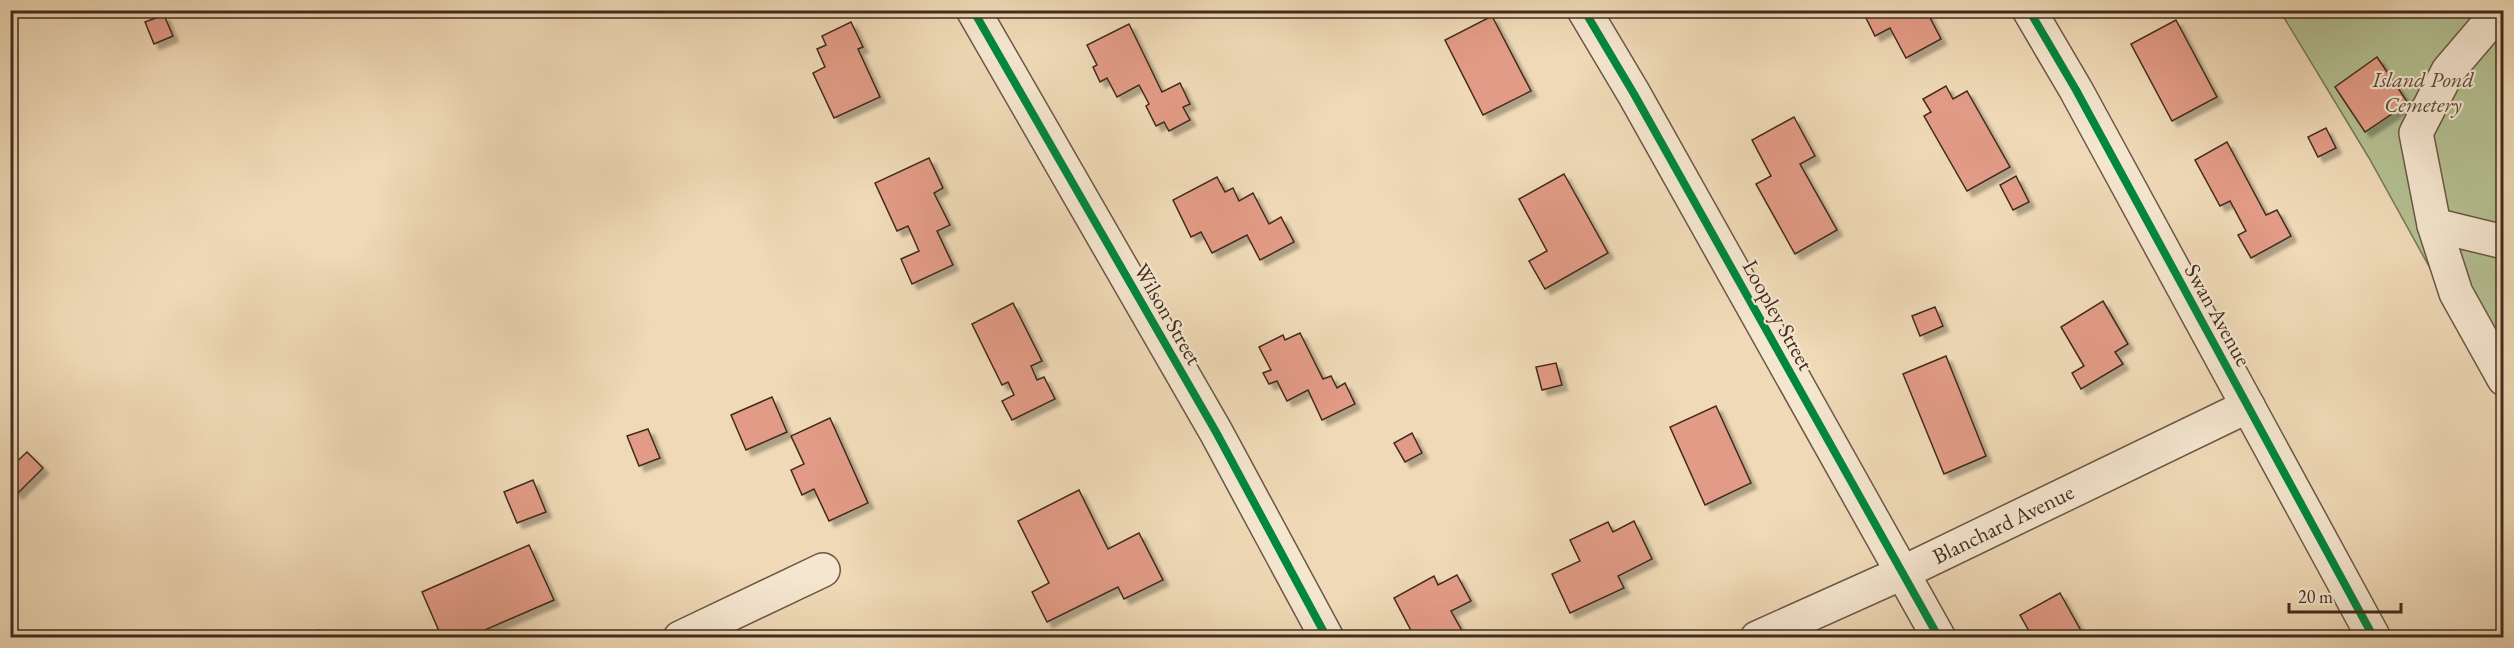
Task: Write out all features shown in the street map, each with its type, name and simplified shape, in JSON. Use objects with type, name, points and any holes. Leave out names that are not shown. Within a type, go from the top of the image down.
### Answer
[{"type":"street","name":"Wilson Street","points":[[973,10],[1216,432],[1327,638]]},
{"type":"street","name":"Loopley Street","points":[[1584,10],[1634,94],[1939,638]]},
{"type":"street","name":"Swan Avenue","points":[[2028,10],[2076,90],[2374,638]]},
{"type":"street","points":[[2500,10],[2448,71],[2416,133],[2434,225],[2456,293],[2504,380]]},
{"type":"street","points":[[2434,225],[2504,243]]},
{"type":"street","name":"Blanchard Avenue","points":[[1757,638],[1902,573],[2248,406]]},
{"type":"street","points":[[680,638],[823,570]]},
{"type":"green space","name":"Island Pond Cemetery","points":[[2280,11],[2503,11],[2503,400],[2369,158]]},
{"type":"building","points":[[1862,10],[1926,10],[1941,39],[1906,58],[1890,28],[1875,36]]},
{"type":"building","points":[[164,15],[173,36],[154,44],[145,22]]},
{"type":"building","points":[[1492,16],[1531,91],[1483,115],[1445,40]]},
{"type":"building","points":[[2176,20],[2217,97],[2172,121],[2131,44]]},
{"type":"building","points":[[851,22],[863,47],[858,49],[880,97],[834,118],[813,73],[825,67],[817,49],[826,45],[822,36]]},
{"type":"building","points":[[1129,24],[1162,92],[1180,83],[1190,104],[1183,107],[1190,120],[1169,131],[1164,122],[1156,126],[1146,106],[1149,104],[1139,85],[1117,97],[1107,78],[1100,82],[1093,67],[1097,65],[1087,45]]},
{"type":"building","points":[[2377,57],[2408,103],[2365,132],[2335,87]]},
{"type":"building","points":[[1946,86],[1953,99],[1967,91],[2010,167],[1967,191],[1924,116],[1931,112],[1923,99]]},
{"type":"building","points":[[1794,117],[1815,156],[1800,164],[1837,230],[1795,254],[1756,184],[1771,176],[1752,140]]},
{"type":"building","points":[[2326,128],[2336,148],[2318,157],[2308,137]]},
{"type":"building","points":[[2227,142],[2266,215],[2277,210],[2291,236],[2251,258],[2238,235],[2246,231],[2230,201],[2220,206],[2195,160]]},
{"type":"building","points":[[929,158],[943,188],[934,193],[950,225],[937,231],[953,265],[912,284],[901,259],[919,251],[908,226],[897,231],[875,183]]},
{"type":"building","points":[[1564,174],[1608,253],[1545,289],[1529,261],[1547,251],[1519,199]]},
{"type":"building","points":[[2016,176],[2029,202],[2013,210],[2000,185]]},
{"type":"building","points":[[1217,177],[1225,192],[1233,188],[1239,201],[1253,193],[1269,224],[1281,217],[1294,242],[1260,260],[1247,235],[1212,253],[1201,232],[1191,237],[1173,200]]},
{"type":"building","points":[[2103,301],[2128,344],[2115,352],[2123,364],[2081,389],[2072,373],[2084,366],[2061,327]]},
{"type":"building","points":[[1013,303],[1042,361],[1031,366],[1037,380],[1044,377],[1055,399],[1012,420],[1002,401],[1014,395],[1008,382],[1002,385],[972,324]]},
{"type":"building","points":[[1935,307],[1943,326],[1920,336],[1912,316]]},
{"type":"building","points":[[1300,333],[1323,379],[1331,376],[1337,388],[1345,383],[1355,404],[1322,420],[1308,390],[1287,401],[1277,381],[1269,384],[1263,373],[1271,370],[1259,347],[1283,335],[1285,340]]},
{"type":"building","points":[[1946,356],[1986,456],[1944,474],[1903,374]]},
{"type":"building","points":[[1556,363],[1562,385],[1542,390],[1536,367]]},
{"type":"building","points":[[772,397],[787,432],[746,450],[731,415]]},
{"type":"building","points":[[1716,406],[1751,483],[1705,505],[1670,427]]},
{"type":"building","points":[[830,418],[868,503],[829,521],[814,489],[802,495],[791,470],[804,464],[791,436]]},
{"type":"building","points":[[648,429],[660,458],[639,466],[627,436]]},
{"type":"building","points":[[1412,433],[1422,453],[1405,462],[1394,443]]},
{"type":"building","points":[[27,452],[43,468],[17,494],[10,487],[10,468]]},
{"type":"building","points":[[533,480],[546,512],[517,523],[504,492]]},
{"type":"building","points":[[1079,490],[1108,549],[1139,533],[1163,580],[1124,599],[1118,587],[1047,622],[1032,592],[1049,583],[1018,521]]},
{"type":"building","points":[[1634,521],[1652,559],[1618,576],[1624,588],[1570,613],[1552,574],[1580,561],[1570,540],[1608,522],[1613,532]]},
{"type":"building","points":[[529,545],[554,600],[480,632],[483,638],[442,638],[422,592]]},
{"type":"building","points":[[1457,575],[1471,601],[1451,611],[1466,638],[1415,638],[1394,598],[1434,576],[1438,585]]},
{"type":"building","points":[[2060,593],[2085,638],[2033,638],[2020,615]]},
{"type":"building","points":[[319,630],[323,638],[303,638]]},
{"type":"cycle path","points":[[973,10],[1216,432],[1327,638]]},
{"type":"cycle path","points":[[1584,10],[1634,94],[1939,638]]},
{"type":"cycle path","points":[[2029,10],[2076,90],[2374,638]]}]
